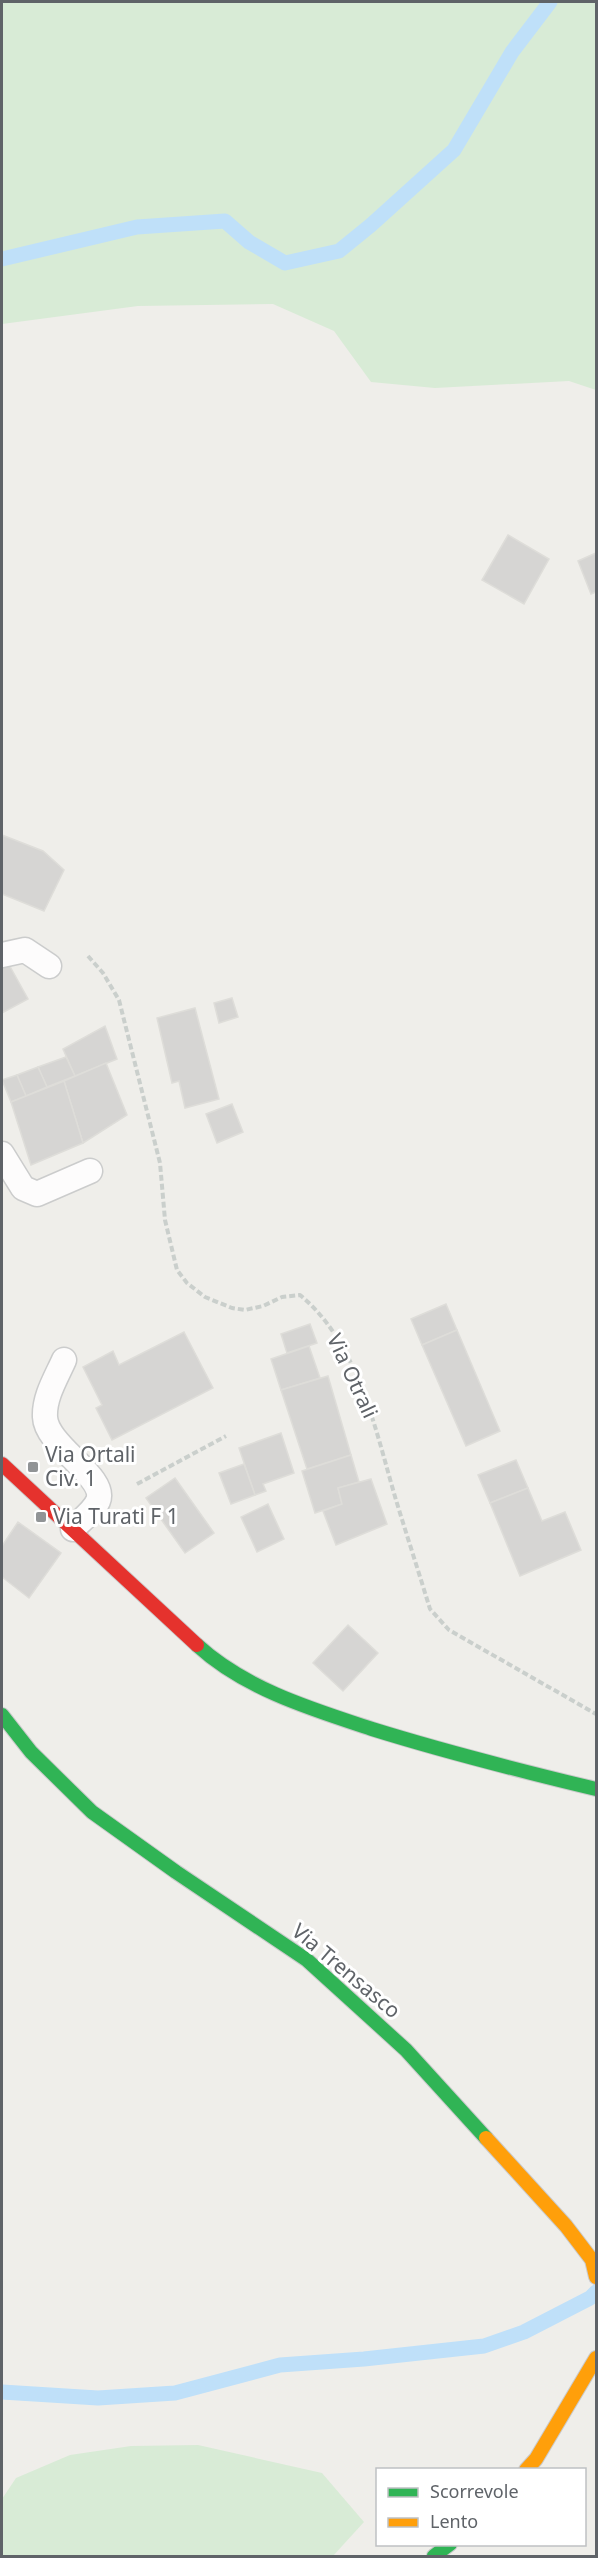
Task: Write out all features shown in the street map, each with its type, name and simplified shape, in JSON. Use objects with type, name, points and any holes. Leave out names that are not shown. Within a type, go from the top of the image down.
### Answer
[{"type":"main road","points":[[2,1464],[217,1664],[273,1694],[340,1719],[449,1753],[597,1789]]},
{"type":"main road","name":"Via Trensasco","points":[[2,1715],[31,1752],[92,1812],[307,1960],[406,2050],[566,2226],[592,2260],[597,2277]]},
{"type":"main road","points":[[527,2468],[536,2459],[597,2358]]},
{"type":"main road","points":[[434,2556],[447,2546]]},
{"type":"lane","points":[[2,955],[25,950],[49,966]]},
{"type":"lane","points":[[2,1154],[23,1188],[36,1194],[90,1171]]},
{"type":"lane","points":[[64,1360],[47,1400],[47,1427],[51,1437],[93,1479],[98,1489],[98,1501],[73,1529]]},
{"type":"path","name":"Via Otrali","points":[[85,953],[103,972],[119,1000],[160,1162],[165,1220],[177,1270],[187,1283],[205,1297],[232,1308],[245,1310],[263,1306],[282,1297],[300,1295],[317,1309],[339,1338],[372,1417],[430,1609],[449,1630],[597,1714]]},
{"type":"path","points":[[98,1501],[163,1472],[226,1436]]},
{"type":"green space","points":[[2,2],[596,2],[596,390],[569,381],[435,388],[371,382],[334,331],[273,304],[138,306],[2,324]]},
{"type":"green space","points":[[198,2445],[322,2473],[364,2522],[333,2556],[2,2556],[2,2499],[16,2478],[70,2455],[131,2446]]},
{"type":"building","points":[[508,535],[549,559],[524,604],[482,580]]},
{"type":"building","points":[[596,553],[596,592],[591,594],[578,561]]},
{"type":"building","points":[[2,835],[43,851],[64,870],[44,911],[2,894]]},
{"type":"building","points":[[7,961],[28,999],[2,1013],[2,964]]},
{"type":"building","points":[[232,998],[238,1017],[219,1023],[214,1003]]},
{"type":"building","points":[[195,1008],[219,1099],[185,1108],[179,1081],[172,1083],[157,1018]]},
{"type":"building","points":[[105,1026],[117,1059],[75,1076],[63,1049]]},
{"type":"building","points":[[66,1057],[75,1076],[47,1087],[38,1067]]},
{"type":"building","points":[[106,1063],[127,1115],[83,1143],[64,1081]]},
{"type":"building","points":[[38,1067],[47,1087],[26,1096],[17,1075]]},
{"type":"building","points":[[17,1075],[26,1096],[11,1102],[2,1080]]},
{"type":"building","points":[[64,1081],[83,1143],[31,1165],[11,1102]]},
{"type":"building","points":[[232,1104],[243,1132],[217,1143],[206,1114]]},
{"type":"building","points":[[446,1304],[457,1330],[422,1345],[411,1319]]},
{"type":"building","points":[[310,1324],[317,1343],[287,1353],[281,1334]]},
{"type":"building","points":[[457,1330],[500,1431],[466,1446],[422,1345]]},
{"type":"building","points":[[184,1332],[213,1388],[112,1440],[96,1408],[102,1405],[83,1367],[113,1351],[119,1365]]},
{"type":"building","points":[[309,1346],[320,1378],[281,1390],[271,1359]]},
{"type":"building","points":[[328,1376],[351,1455],[307,1469],[281,1390]]},
{"type":"building","points":[[281,1433],[294,1473],[263,1484],[266,1491],[255,1495],[239,1448]]},
{"type":"building","points":[[351,1455],[359,1482],[338,1488],[342,1504],[315,1513],[302,1471]]},
{"type":"building","points":[[516,1460],[528,1488],[490,1503],[478,1475]]},
{"type":"building","points":[[244,1464],[255,1495],[231,1504],[219,1473]]},
{"type":"building","points":[[175,1478],[214,1533],[185,1553],[146,1498]]},
{"type":"building","points":[[371,1479],[387,1524],[336,1545],[323,1511],[342,1504],[338,1488]]},
{"type":"building","points":[[528,1488],[542,1521],[565,1512],[581,1550],[520,1576],[490,1503]]},
{"type":"building","points":[[268,1504],[284,1539],[257,1552],[241,1517]]},
{"type":"building","points":[[18,1522],[61,1553],[29,1598],[2,1577],[2,1546]]},
{"type":"building","points":[[348,1625],[378,1653],[343,1691],[313,1663]]},
{"type":"waterway","points":[[2,259],[137,227],[225,221],[249,242],[285,263],[339,251],[454,150],[512,52],[550,2]]},
{"type":"waterway","points":[[2,2392],[98,2398],[175,2393],[280,2365],[364,2359],[484,2346],[524,2332],[590,2298],[596,2292]]},
{"type":"traffic: fast","points":[[197,1645],[236,1674],[257,1686],[326,1714],[456,1753],[596,1789]]},
{"type":"traffic: fast","points":[[2,1715],[31,1752],[92,1812],[307,1960],[406,2050],[486,2138]]},
{"type":"traffic: fast","points":[[434,2556],[447,2546]]},
{"type":"traffic: slow","points":[[486,2138],[566,2226],[592,2260],[596,2277]]},
{"type":"traffic: slow","points":[[528,2468],[536,2459],[596,2358]]},
{"type":"traffic: jam","points":[[2,1464],[197,1645]]},
{"type":"place","name":"Via Ortali Civ. 1","points":[[33,1467]]},
{"type":"place","name":"Via Turati F 1","points":[[41,1517]]}]
